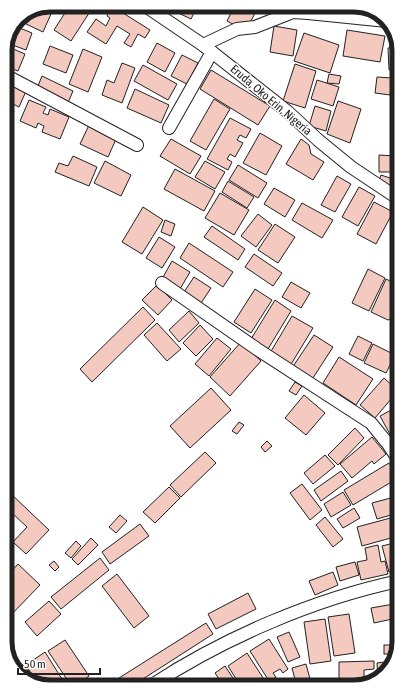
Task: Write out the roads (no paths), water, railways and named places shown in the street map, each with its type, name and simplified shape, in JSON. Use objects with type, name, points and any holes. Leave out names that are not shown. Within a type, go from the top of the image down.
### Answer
[{"type":"street","name":"Eruda, Oko Erin, Nigeria","points":[[154,12],[208,48],[288,112],[318,140],[351,167],[392,195]]},
{"type":"street","points":[[169,128],[208,48],[238,29],[271,22],[293,12],[378,20]]},
{"type":"street","points":[[12,79],[137,146]]},
{"type":"street","points":[[162,283],[257,349],[370,424],[392,450]]},
{"type":"street","points":[[162,680],[206,654],[246,634],[288,616],[344,596],[392,583]]}]
